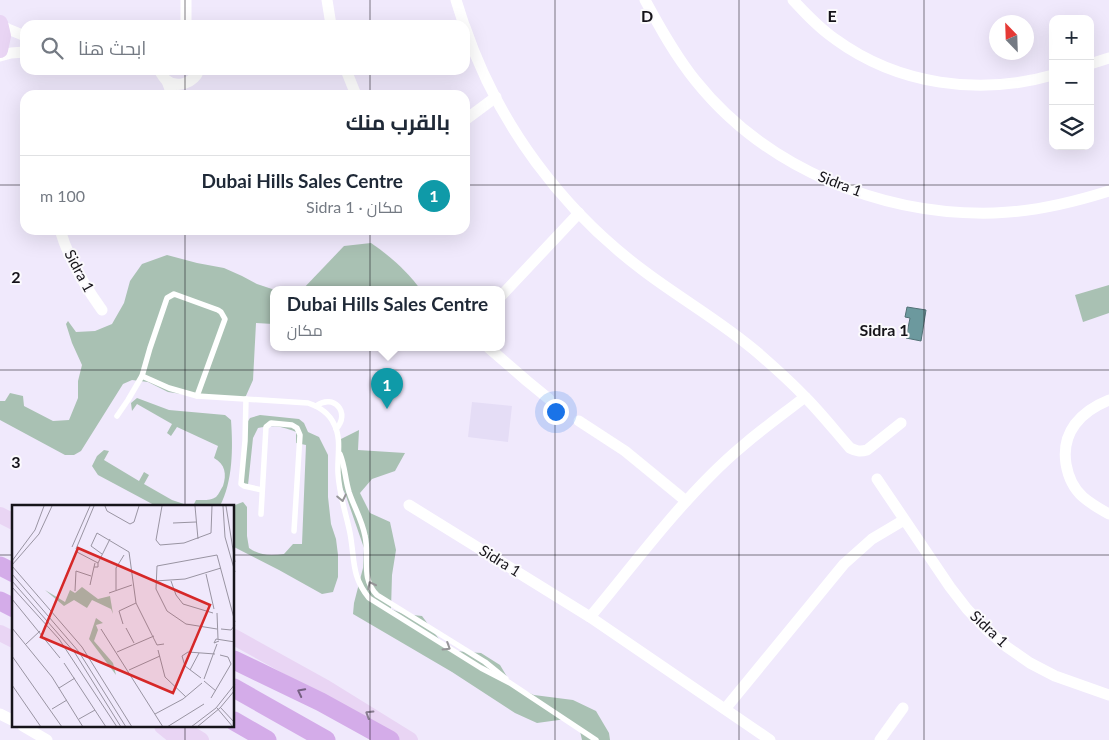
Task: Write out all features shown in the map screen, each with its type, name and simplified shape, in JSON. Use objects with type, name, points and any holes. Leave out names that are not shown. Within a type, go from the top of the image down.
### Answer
[{"type":"main road","points":[[0,50],[3,36],[1,24]]},
{"type":"main road","points":[[0,515],[12,521]]},
{"type":"main road","points":[[0,565],[12,572]]},
{"type":"main road","points":[[0,601],[12,607]]},
{"type":"main road","points":[[0,633],[12,639]]},
{"type":"main road","points":[[235,638],[326,688],[410,740]]},
{"type":"main road","points":[[235,660],[320,702],[390,740]]},
{"type":"main road","points":[[235,689],[326,740]]},
{"type":"main road","points":[[235,722],[267,740]]},
{"type":"main road","points":[[164,728],[179,740]]},
{"type":"main road","points":[[181,728],[201,740]]},
{"type":"street","points":[[327,0],[330,20]]},
{"type":"street","points":[[456,0],[463,20]]},
{"type":"street","name":"Sidra 1","points":[[645,0],[677,56],[696,82],[718,106],[768,147],[824,179],[854,191],[886,200],[921,208],[958,212],[994,213],[1031,210],[1067,203],[1109,191]]},
{"type":"street","points":[[793,0],[812,20],[835,39],[885,67],[915,77],[945,84],[976,86],[1007,85],[1049,77]]},
{"type":"street","points":[[182,20],[186,4]]},
{"type":"street","points":[[186,4],[186,20]]},
{"type":"street","points":[[1,24],[20,34]]},
{"type":"street","points":[[470,39],[496,98],[530,155],[579,213],[610,243],[642,270],[758,352],[805,397],[850,448],[855,451],[867,450],[901,423]]},
{"type":"street","points":[[0,56],[20,52]]},
{"type":"street","points":[[1094,63],[1109,58]]},
{"type":"street","points":[[163,75],[170,90]]},
{"type":"street","points":[[167,81],[180,85],[193,79],[196,75]]},
{"type":"street","points":[[348,75],[354,90]]},
{"type":"street","points":[[183,90],[186,83]]},
{"type":"street","points":[[470,116],[496,98]]},
{"type":"street","points":[[505,292],[579,213]]},
{"type":"street","name":"Sidra 1","points":[[62,235],[76,271],[102,310]]},
{"type":"street","points":[[492,351],[549,398]]},
{"type":"street","points":[[590,617],[686,501],[712,474],[750,439],[805,397]]},
{"type":"street","points":[[1109,400],[1097,404],[1084,413],[1066,440],[1064,452],[1067,472],[1074,486],[1083,497],[1109,514]]},
{"type":"street","points":[[579,421],[625,450],[686,501]]},
{"type":"street","name":"Sidra 1","points":[[877,479],[950,587],[967,610],[986,630],[1007,647],[1055,676],[1109,695]]},
{"type":"street","name":"Sidra 1","points":[[409,505],[590,617],[770,740]]},
{"type":"street","points":[[725,708],[844,564],[872,539],[904,520]]},
{"type":"street","points":[[880,740],[904,708]]},
{"type":"street","points":[[0,714],[12,720]]},
{"type":"street","points":[[26,728],[47,740]]},
{"type":"lane","points":[[117,416],[142,376],[167,298],[174,294],[221,312],[225,319],[196,396]]},
{"type":"lane","points":[[142,376],[169,388],[196,396],[308,403],[326,413],[331,418],[336,429],[339,449],[338,474],[350,533],[354,568],[360,584],[369,598],[481,668],[510,683],[596,740]]},
{"type":"lane","points":[[246,399],[246,441],[241,484],[262,490]]},
{"type":"lane","points":[[316,406],[326,402],[336,404],[342,414],[342,419],[336,429]]},
{"type":"lane","points":[[261,514],[266,427],[271,423],[295,426],[298,428],[300,435],[294,531]]},
{"type":"lane","points":[[339,449],[348,489],[366,536],[367,578],[372,590],[377,595],[489,665],[510,683]]},
{"type":"shaded area","points":[[371,243],[398,264],[418,286],[306,286],[344,246]]},
{"type":"shaded area","points":[[167,255],[224,268],[270,288],[270,324],[256,323],[253,380],[245,398],[195,396],[168,392],[148,382],[132,380],[123,384],[81,451],[74,455],[65,455],[0,420],[0,401],[5,401],[10,393],[23,396],[24,406],[53,421],[69,420],[78,398],[78,381],[82,365],[66,324],[68,321],[76,332],[95,331],[112,324],[124,303],[130,281],[142,264]]},
{"type":"shaded area","points":[[1109,285],[1109,313],[1083,322],[1075,295]]},
{"type":"shaded area","points":[[907,307],[926,310],[921,341],[906,338],[910,318],[905,317]]},
{"type":"shaded area","points":[[137,398],[169,410],[225,415],[231,420],[232,453],[230,475],[220,505],[194,505],[196,500],[209,500],[216,497],[223,486],[225,477],[223,466],[214,458],[218,446],[177,427],[171,436],[167,433],[172,424],[137,404],[132,411],[131,403]]},
{"type":"shaded area","points":[[472,402],[512,406],[508,442],[468,437]]},
{"type":"shaded area","points":[[260,415],[299,419],[304,423],[308,432],[319,437],[328,455],[328,497],[331,524],[336,539],[338,555],[338,577],[333,592],[322,594],[235,548],[235,505],[243,502],[247,507],[249,548],[253,551],[266,555],[284,554],[293,544],[302,544],[306,445],[296,443],[296,432],[286,428],[258,428],[253,438],[248,485],[243,487],[245,426],[250,418]]},
{"type":"shaded area","points":[[359,430],[358,450],[405,453],[395,471],[372,479],[360,493],[370,513],[390,522],[396,550],[392,575],[391,609],[404,614],[422,616],[439,639],[455,651],[481,653],[500,665],[512,685],[534,695],[573,700],[596,711],[609,733],[610,740],[582,740],[579,727],[566,719],[537,723],[515,713],[452,672],[353,614],[363,568],[364,548],[339,481],[337,441]]},
{"type":"shaded area","points":[[104,450],[109,451],[104,460],[139,481],[144,472],[149,475],[144,484],[172,500],[187,505],[154,505],[98,475],[92,466],[97,456]]},
{"type":"place","name":"Dubai Hills Sales Centre","points":[[387,409]]},
{"type":"district","name":"Sidra 1","points":[[884,330]]}]
